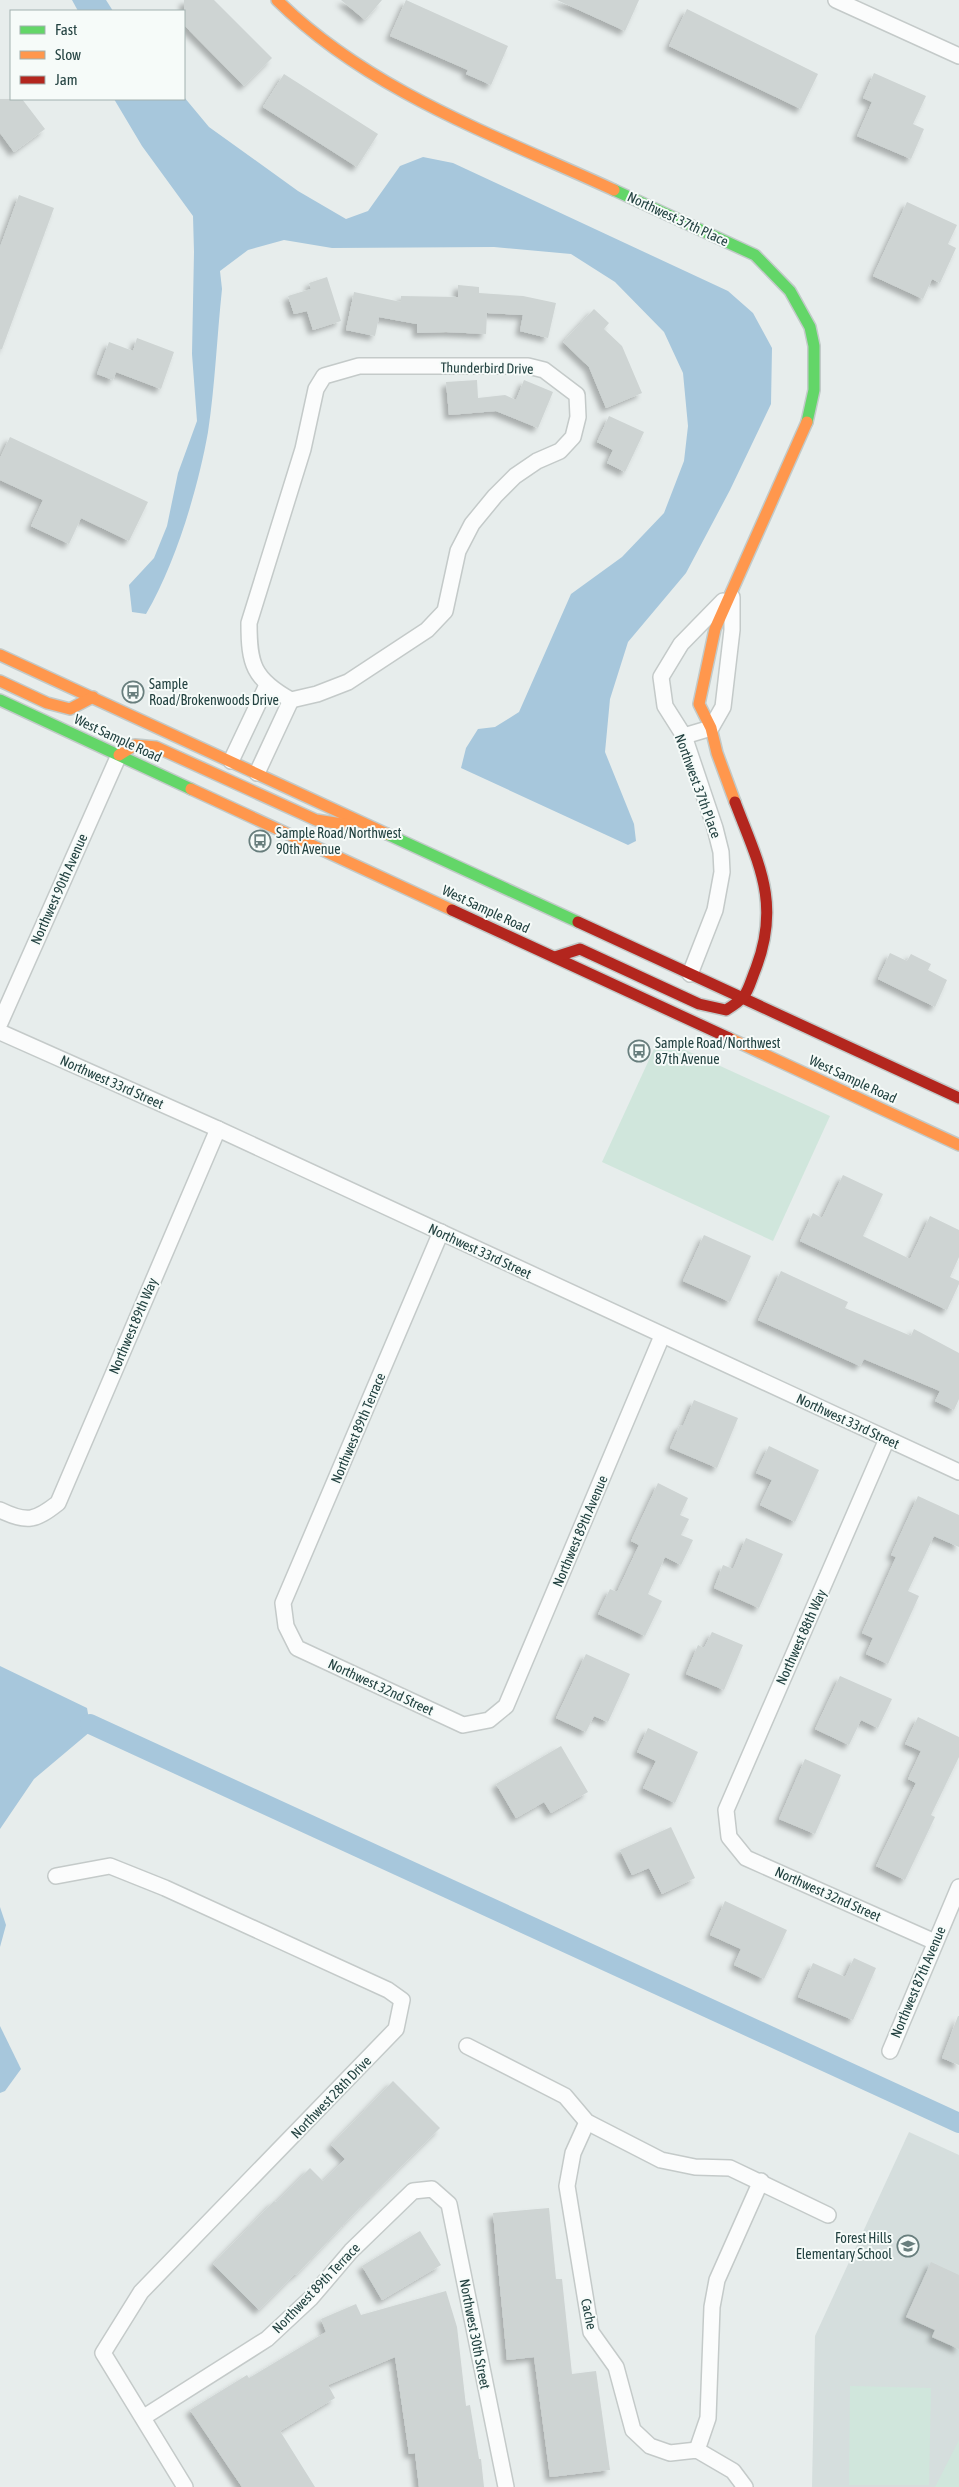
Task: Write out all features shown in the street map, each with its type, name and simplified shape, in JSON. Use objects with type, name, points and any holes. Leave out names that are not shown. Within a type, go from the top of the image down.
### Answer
[{"type":"main road","name":"Northwest 37th Place","points":[[277,0],[300,24],[336,52],[374,77],[421,101],[755,255],[795,295],[807,319],[815,346],[817,381],[810,416],[716,629],[699,704],[711,728],[717,753],[763,876],[767,896],[765,935],[744,999]]},
{"type":"main road","name":"West Sample Road","points":[[0,655],[959,1098]]},
{"type":"main road","points":[[0,681],[46,702],[70,709],[93,697]]},
{"type":"main road","name":"West Sample Road","points":[[0,700],[959,1145]]},
{"type":"main road","points":[[119,755],[135,745],[156,746],[316,820],[373,828]]},
{"type":"main road","points":[[555,957],[580,949],[699,1004],[726,1010],[744,999]]},
{"type":"street","points":[[836,0],[959,56]]},
{"type":"street","name":"Thunderbird Drive","points":[[358,366],[528,366],[544,370],[577,394],[578,417],[573,437],[560,451],[537,461],[515,476],[494,496],[472,524],[458,551],[445,611],[427,630],[348,682],[317,694],[291,700],[267,685],[254,669],[249,650],[249,623],[303,449],[316,389],[324,376],[358,366]]},
{"type":"street","name":"Northwest 37th Place","points":[[711,728],[723,707],[732,630],[731,593]]},
{"type":"street","name":"Northwest 37th Place","points":[[690,974],[715,910],[722,872],[721,852],[715,828],[684,736],[664,706],[661,677],[681,644],[731,593]]},
{"type":"street","points":[[231,761],[267,685]]},
{"type":"street","points":[[257,774],[291,700]]},
{"type":"street","points":[[684,736],[711,728]]},
{"type":"street","name":"Northwest 90th Avenue","points":[[0,1023],[119,755]]},
{"type":"street","name":"Northwest 33rd Street","points":[[0,1032],[218,1129],[959,1472]]},
{"type":"street","name":"Northwest 89th Way","points":[[0,1510],[20,1519],[40,1517],[58,1503],[218,1129]]},
{"type":"street","name":"Northwest 89th Terrace","points":[[286,1626],[283,1603],[441,1232]]},
{"type":"street","name":"Northwest 89th Avenue","points":[[489,1720],[506,1706],[662,1336]]},
{"type":"street","name":"Northwest 88th Way","points":[[729,1837],[726,1810],[887,1439]]},
{"type":"street","name":"Northwest 32nd Street","points":[[286,1626],[297,1648],[454,1721],[463,1725],[489,1720]]},
{"type":"street","name":"Northwest 32nd Street","points":[[729,1837],[746,1858],[935,1942]]},
{"type":"street","name":"Northwest 28th Drive","points":[[56,1876],[110,1866],[165,1888],[379,1986],[402,2000],[396,2029],[141,2292],[103,2353],[144,2416],[185,2487]]},
{"type":"street","name":"Northwest 87th Avenue","points":[[890,2051],[959,1886]]},
{"type":"street","points":[[467,2046],[565,2096],[586,2122],[661,2160],[695,2167],[730,2168],[828,2215]]},
{"type":"street","name":"Cache","points":[[586,2122],[573,2153],[567,2186],[591,2332],[616,2367],[634,2430],[650,2446],[670,2453],[697,2450]]},
{"type":"street","points":[[745,2487],[733,2471],[697,2450],[708,2418],[712,2307],[717,2280],[761,2182]]},
{"type":"street","name":"Northwest 89th Terrace","points":[[144,2416],[267,2339],[311,2298],[351,2251],[413,2191],[432,2189]]},
{"type":"street","name":"Northwest 30th Street","points":[[432,2189],[449,2204],[506,2487]]},
{"type":"shaded area","name":"Forest Hills Elementary School","points":[[909,2132],[959,2155],[959,2487],[812,2487],[815,2336]]},
{"type":"green space","points":[[659,1038],[830,1116],[773,1241],[602,1162]]},
{"type":"green space","points":[[850,2386],[931,2388],[929,2485],[849,2485]]},
{"type":"green space","points":[[959,2440],[959,2487],[935,2487]]},
{"type":"water","points":[[72,0],[106,0],[112,10],[77,10]]},
{"type":"water","points":[[185,98],[209,127],[298,191],[346,219],[368,211],[400,166],[423,157],[453,163],[728,291],[753,313],[772,348],[771,404],[730,490],[686,573],[628,642],[610,699],[605,752],[634,824],[636,841],[628,845],[461,768],[466,748],[478,729],[495,727],[519,712],[571,594],[622,557],[664,513],[684,461],[688,426],[683,373],[664,332],[615,282],[571,254],[494,247],[332,248],[284,240],[248,250],[220,271],[222,289],[208,432],[192,502],[176,550],[157,594],[146,614],[132,612],[129,585],[154,558],[167,526],[178,473],[197,421],[192,354],[193,216],[142,146],[115,100],[185,100]]},
{"type":"water","points":[[0,1666],[87,1708],[91,1731],[34,1779],[0,1829]]},
{"type":"water","points":[[0,1907],[6,1925],[0,1947]]},
{"type":"water","points":[[0,2026],[21,2069],[5,2091],[0,2093]]},
{"type":"building","points":[[184,0],[214,0],[272,58],[244,86],[185,26]]},
{"type":"building","points":[[341,0],[382,0],[365,20]]},
{"type":"building","points":[[406,0],[508,46],[491,85],[466,74],[468,70],[390,36]]},
{"type":"building","points":[[557,0],[639,0],[625,31]]},
{"type":"building","points":[[687,9],[818,74],[801,109],[669,46]]},
{"type":"building","points":[[874,73],[926,96],[913,124],[924,129],[911,159],[857,136],[872,102],[863,98]]},
{"type":"building","points":[[284,74],[378,134],[357,167],[263,107]]},
{"type":"building","points":[[0,99],[23,100],[45,129],[14,152],[0,133]]},
{"type":"building","points":[[19,195],[54,208],[2,349],[0,349],[0,247]]},
{"type":"building","points":[[907,202],[957,225],[948,244],[956,248],[940,283],[932,279],[923,299],[873,276]]},
{"type":"building","points":[[327,277],[341,321],[313,330],[307,311],[294,314],[288,296],[311,289],[309,283]]},
{"type":"building","points":[[458,285],[479,287],[479,293],[523,296],[556,303],[548,338],[520,331],[523,315],[487,313],[486,334],[417,333],[417,324],[379,317],[375,336],[346,330],[354,292],[401,302],[401,296],[458,297]]},
{"type":"building","points":[[594,309],[609,323],[604,329],[622,346],[642,393],[606,408],[589,367],[563,342]]},
{"type":"building","points":[[137,338],[174,352],[161,389],[116,372],[113,380],[97,374],[109,342],[133,351]]},
{"type":"building","points":[[477,380],[478,398],[505,395],[516,400],[524,380],[553,392],[538,428],[496,411],[449,415],[446,382]]},
{"type":"building","points":[[609,416],[644,432],[625,472],[607,463],[613,450],[597,442]]},
{"type":"building","points":[[10,437],[148,502],[129,541],[81,518],[69,544],[31,526],[43,500],[0,480],[0,458]]},
{"type":"building","points":[[890,953],[907,961],[911,954],[931,964],[928,970],[947,980],[935,1007],[878,979]]},
{"type":"building","points":[[843,1175],[883,1194],[863,1236],[910,1259],[930,1216],[959,1230],[959,1257],[950,1277],[959,1281],[959,1284],[947,1310],[800,1241],[813,1213],[822,1218]]},
{"type":"building","points":[[704,1235],[751,1256],[730,1302],[683,1281]]},
{"type":"building","points":[[781,1271],[848,1302],[845,1308],[911,1336],[914,1329],[959,1353],[959,1399],[954,1410],[935,1401],[940,1391],[864,1359],[860,1366],[758,1320]]},
{"type":"building","points":[[694,1400],[738,1418],[717,1468],[670,1448],[680,1425],[683,1426]]},
{"type":"building","points":[[769,1446],[819,1470],[795,1522],[760,1505],[772,1480],[756,1473]]},
{"type":"building","points":[[658,1483],[688,1498],[680,1515],[689,1519],[681,1535],[693,1540],[681,1565],[665,1557],[648,1594],[662,1601],[645,1636],[598,1614],[610,1589],[617,1592],[639,1545],[631,1541]]},
{"type":"building","points":[[918,1496],[959,1515],[959,1547],[934,1536],[908,1591],[919,1596],[888,1664],[866,1654],[873,1638],[862,1633],[896,1557],[891,1555]]},
{"type":"building","points":[[746,1538],[783,1554],[759,1608],[714,1588],[723,1565],[733,1569]]},
{"type":"building","points":[[712,1632],[743,1645],[724,1690],[686,1674],[698,1645],[704,1648]]},
{"type":"building","points":[[586,1654],[630,1674],[608,1722],[594,1716],[586,1732],[556,1718]]},
{"type":"building","points":[[840,1676],[892,1699],[878,1728],[861,1720],[849,1745],[815,1729]]},
{"type":"building","points":[[918,1717],[959,1737],[959,1757],[931,1815],[935,1817],[905,1880],[876,1866],[916,1783],[908,1779],[921,1751],[905,1744]]},
{"type":"building","points":[[648,1728],[698,1752],[675,1803],[643,1788],[656,1761],[637,1752]]},
{"type":"building","points":[[561,1746],[588,1792],[551,1813],[544,1802],[516,1818],[496,1784]]},
{"type":"building","points":[[805,1759],[841,1775],[815,1834],[779,1819]]},
{"type":"building","points":[[671,1827],[695,1878],[662,1894],[649,1868],[632,1875],[620,1850]]},
{"type":"building","points":[[725,1901],[787,1930],[764,1979],[734,1965],[741,1949],[710,1935]]},
{"type":"building","points":[[854,1958],[876,1968],[853,2020],[798,1997],[813,1963],[845,1977]]},
{"type":"building","points":[[959,2016],[959,2065],[942,2058]]},
{"type":"building","points":[[393,2081],[440,2128],[362,2205],[296,2275],[259,2310],[213,2264],[274,2201],[276,2202],[310,2168],[323,2181],[345,2159],[331,2145]]},
{"type":"building","points":[[549,2208],[556,2279],[562,2279],[572,2374],[596,2371],[610,2470],[550,2477],[534,2357],[507,2360],[493,2213]]},
{"type":"building","points":[[420,2231],[441,2265],[382,2300],[362,2266]]},
{"type":"building","points":[[931,2262],[959,2275],[959,2349],[932,2337],[935,2330],[906,2317]]},
{"type":"building","points":[[446,2291],[457,2327],[466,2406],[470,2405],[479,2459],[481,2459],[484,2487],[419,2487],[415,2453],[409,2454],[395,2357],[328,2385],[335,2398],[280,2431],[315,2487],[242,2487],[190,2410],[247,2375],[249,2378],[326,2332],[321,2319],[356,2304],[361,2315]]},
{"type":"waterway","points":[[90,1724],[959,2123]]},
{"type":"traffic: fast","points":[[614,190],[755,255],[790,291],[810,327],[814,346],[814,390],[807,422]]},
{"type":"traffic: fast","points":[[0,700],[191,789]]},
{"type":"traffic: fast","points":[[387,834],[578,922]]},
{"type":"traffic: slow","points":[[277,0],[313,32],[352,61],[394,86],[480,130],[614,190]]},
{"type":"traffic: slow","points":[[735,802],[717,753],[711,728],[699,704],[715,629],[807,422]]},
{"type":"traffic: slow","points":[[0,655],[387,834]]},
{"type":"traffic: slow","points":[[0,681],[47,703],[70,709],[93,697]]},
{"type":"traffic: slow","points":[[119,755],[135,745],[156,747],[316,820],[349,825]]},
{"type":"traffic: slow","points":[[191,789],[452,910]]},
{"type":"traffic: slow","points":[[729,1038],[959,1145]]},
{"type":"traffic: jam","points":[[555,957],[580,949],[699,1004],[726,1010],[739,1001],[748,989],[763,944],[766,903],[764,883],[752,844],[735,802]]},
{"type":"traffic: jam","points":[[452,910],[729,1038]]},
{"type":"traffic: jam","points":[[578,922],[959,1098]]},
{"type":"place","name":"Sample Road/Brokenwoods Drive","points":[[133,692]]},
{"type":"place","name":"Sample Road/Northwest 90th Avenue","points":[[260,841]]},
{"type":"place","name":"Sample Road/Northwest 87th Avenue","points":[[639,1051]]},
{"type":"place","name":"Forest Hills Elementary School","points":[[908,2246]]}]
